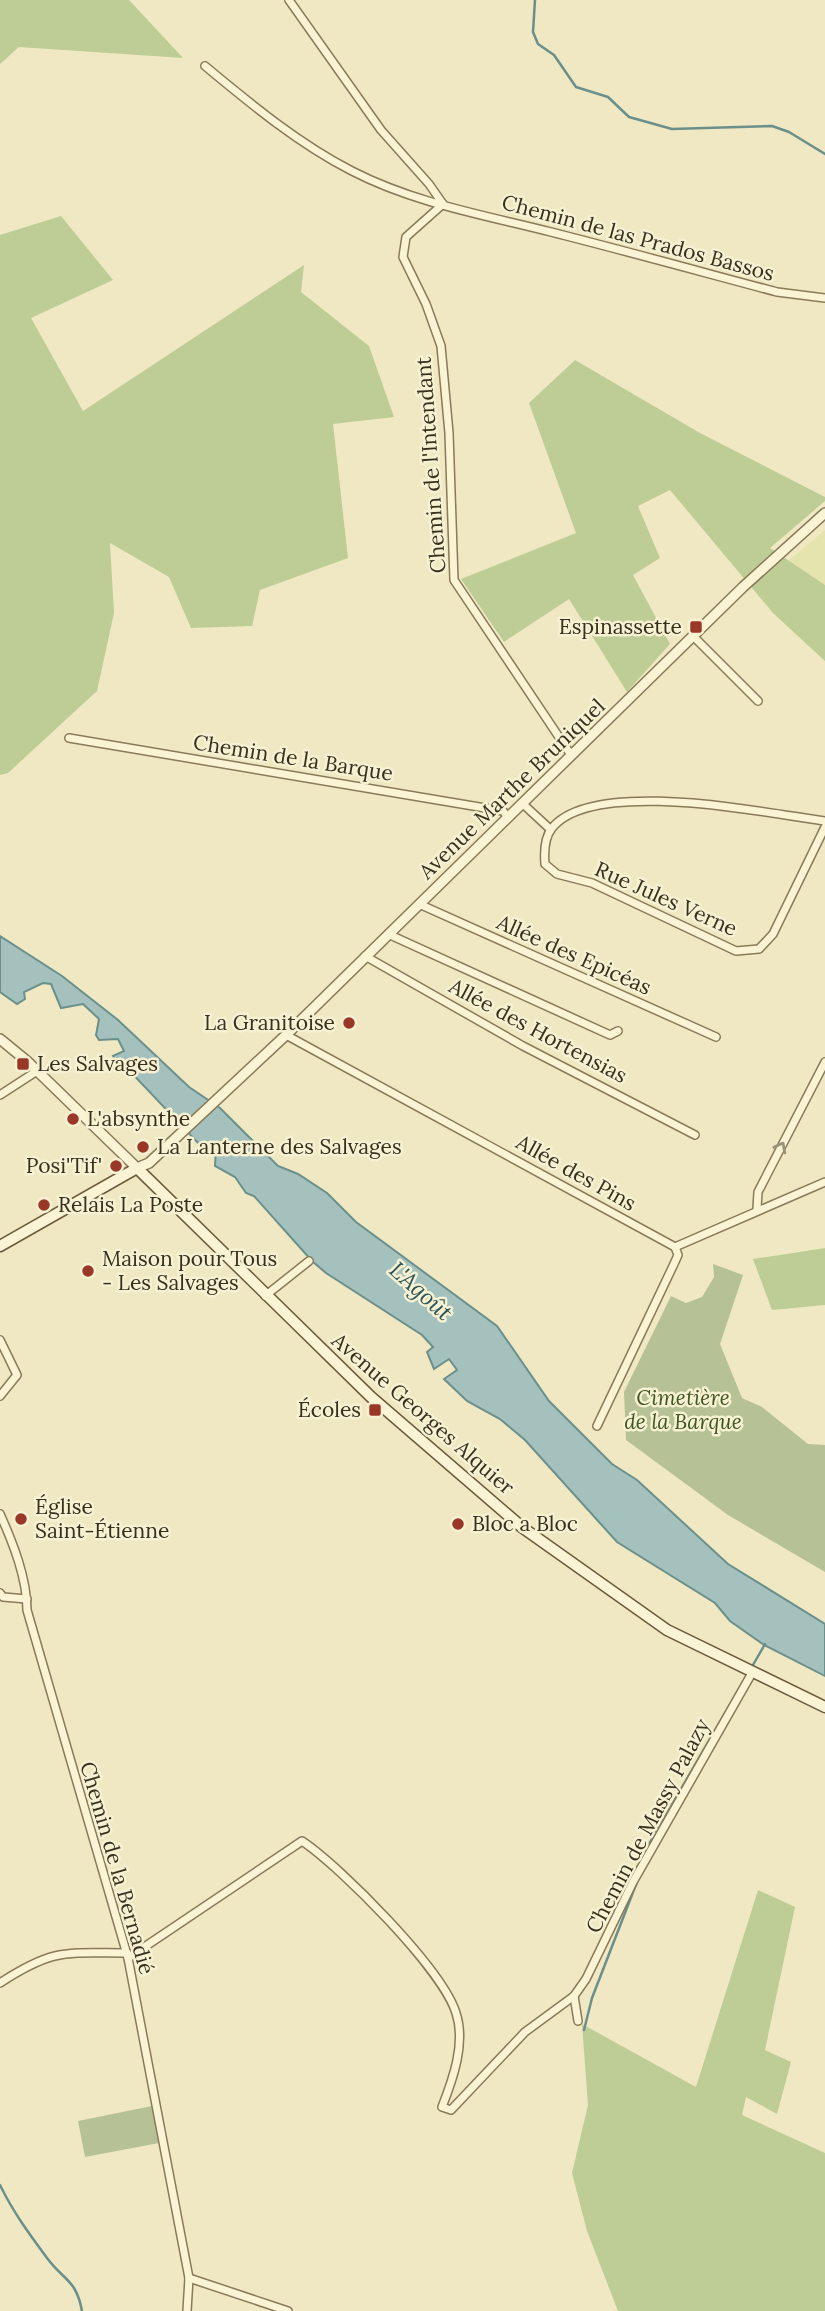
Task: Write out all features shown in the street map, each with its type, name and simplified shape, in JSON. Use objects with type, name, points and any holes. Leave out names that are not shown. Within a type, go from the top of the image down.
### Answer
[{"type":"main road","points":[[0,1246],[137,1168]]},
{"type":"main road","name":"Avenue Georges Alquier","points":[[137,1168],[371,1398],[523,1528],[658,1625],[825,1707]]},
{"type":"street","points":[[289,0],[381,130],[429,184],[443,204]]},
{"type":"street","name":"Chemin de las Prados Bassos","points":[[205,66],[264,115],[351,171],[402,192],[777,292],[825,298]]},
{"type":"street","name":"Chemin de l'Intendant","points":[[443,204],[406,237],[403,257],[426,304],[441,346],[449,433],[454,580],[571,755]]},
{"type":"street","name":"Avenue Marthe Bruniquel","points":[[137,1168],[149,1163],[286,1035],[571,755],[825,513]]},
{"type":"street","points":[[694,637],[758,701]]},
{"type":"street","name":"Chemin de la Barque","points":[[69,738],[503,811],[508,817]]},
{"type":"street","points":[[523,804],[550,829],[575,813],[597,805],[626,800],[699,805],[825,821]]},
{"type":"street","name":"Rue Jules Verne","points":[[550,829],[544,848],[545,864],[557,874],[592,883],[736,951],[759,949],[773,934],[825,827]]},
{"type":"street","name":"Allée des Epicéas","points":[[419,904],[716,1037]]},
{"type":"street","points":[[388,934],[610,1035],[618,1031]]},
{"type":"street","name":"Allée des Hortensias","points":[[365,956],[523,1046],[695,1135]]},
{"type":"street","name":"Allée des Pins","points":[[286,1035],[675,1247]]},
{"type":"street","points":[[0,1039],[137,1168]]},
{"type":"street","points":[[757,1209],[758,1192],[822,1076],[825,1062]]},
{"type":"street","points":[[0,1095],[37,1071]]},
{"type":"street","points":[[597,1426],[678,1255],[675,1247],[757,1209],[825,1182]]},
{"type":"street","points":[[265,1296],[309,1261]]},
{"type":"street","points":[[0,1340],[17,1375],[0,1396]]},
{"type":"street","name":"Chemin de la Bernadié","points":[[0,1514],[27,1599],[27,1610],[78,1795],[127,1955],[189,2278],[187,2310]]},
{"type":"street","points":[[0,1593],[4,1597],[27,1599]]},
{"type":"street","name":"Chemin de Massy Palazy","points":[[574,1996],[597,1958],[640,1870],[752,1673]]},
{"type":"street","points":[[0,1983],[34,1961],[56,1953],[127,1955],[302,1841],[402,1936],[447,1989],[457,2015],[458,2049],[453,2081],[442,2108],[451,2110],[525,2032],[574,1996],[578,2021]]},
{"type":"street","points":[[189,2278],[288,2311]]},
{"type":"green space","points":[[0,0],[129,0],[183,58],[19,47],[0,64]]},
{"type":"green space","points":[[61,216],[113,280],[31,318],[83,411],[304,265],[301,292],[369,346],[394,417],[333,424],[348,558],[260,590],[252,626],[191,628],[169,577],[110,543],[114,613],[97,691],[8,773],[0,775],[0,235]]},
{"type":"green space","points":[[575,360],[700,433],[825,497],[825,501],[770,548],[825,585],[825,661],[773,613],[670,490],[638,506],[660,558],[633,575],[670,644],[627,692],[569,599],[504,642],[461,579],[576,533],[529,403]]},
{"type":"green space","points":[[825,530],[825,585],[787,562]]},
{"type":"green space","points":[[825,1248],[825,1305],[772,1310],[753,1259]]},
{"type":"green space","name":"Cimetière de la Barque","points":[[713,1264],[743,1275],[720,1344],[742,1398],[762,1407],[808,1444],[825,1445],[825,1572],[728,1515],[626,1440],[624,1392],[671,1296],[686,1303],[702,1297],[714,1277]]},
{"type":"green space","points":[[758,1890],[795,1907],[765,2050],[791,2062],[777,2114],[746,2097],[742,2115],[825,2153],[825,2311],[618,2311],[587,2231],[572,2173],[588,2105],[582,2024],[696,2087]]},
{"type":"green space","points":[[152,2106],[159,2143],[85,2157],[78,2121]]},
{"type":"water","name":"L'Agoût","points":[[0,936],[62,976],[118,1020],[189,1087],[220,1108],[278,1166],[298,1174],[327,1193],[356,1222],[497,1326],[549,1401],[612,1464],[637,1480],[728,1564],[825,1624],[825,1676],[764,1645],[730,1621],[715,1603],[617,1542],[525,1440],[500,1419],[467,1401],[444,1379],[457,1370],[449,1359],[434,1369],[427,1352],[433,1347],[422,1335],[326,1273],[254,1196],[246,1193],[235,1177],[215,1166],[216,1149],[198,1143],[126,1067],[117,1063],[113,1056],[124,1051],[118,1039],[99,1040],[96,1035],[99,1019],[83,1004],[61,1008],[51,984],[43,983],[24,992],[25,999],[17,1004],[0,992]]},
{"type":"waterway","points":[[535,0],[533,32],[538,44],[554,55],[576,87],[608,97],[629,117],[672,129],[772,126],[789,132],[825,154]]},
{"type":"waterway","points":[[753,1665],[765,1644]]},
{"type":"waterway","points":[[648,1846],[746,1677]]},
{"type":"waterway","points":[[584,2030],[592,1998],[637,1882]]},
{"type":"waterway","points":[[0,2185],[34,2241],[73,2286],[82,2311]]},
{"type":"place","name":"Espinassette","points":[[696,627]]},
{"type":"place","name":"La Granitoise","points":[[349,1023]]},
{"type":"place","name":"Les Salvages","points":[[23,1064]]},
{"type":"place","name":"L'absynthe","points":[[73,1119]]},
{"type":"place","name":"La Lanterne des Salvages","points":[[143,1147]]},
{"type":"place","name":"Posi'Tif'","points":[[116,1166]]},
{"type":"place","name":"Relais La Poste","points":[[44,1205]]},
{"type":"place","name":"Maison pour Tous - Les Salvages","points":[[88,1271]]},
{"type":"place","name":"Écoles","points":[[375,1410]]},
{"type":"place","name":"Église Saint-Étienne","points":[[21,1519]]},
{"type":"place","name":"Bloc a Bloc","points":[[458,1524]]}]
